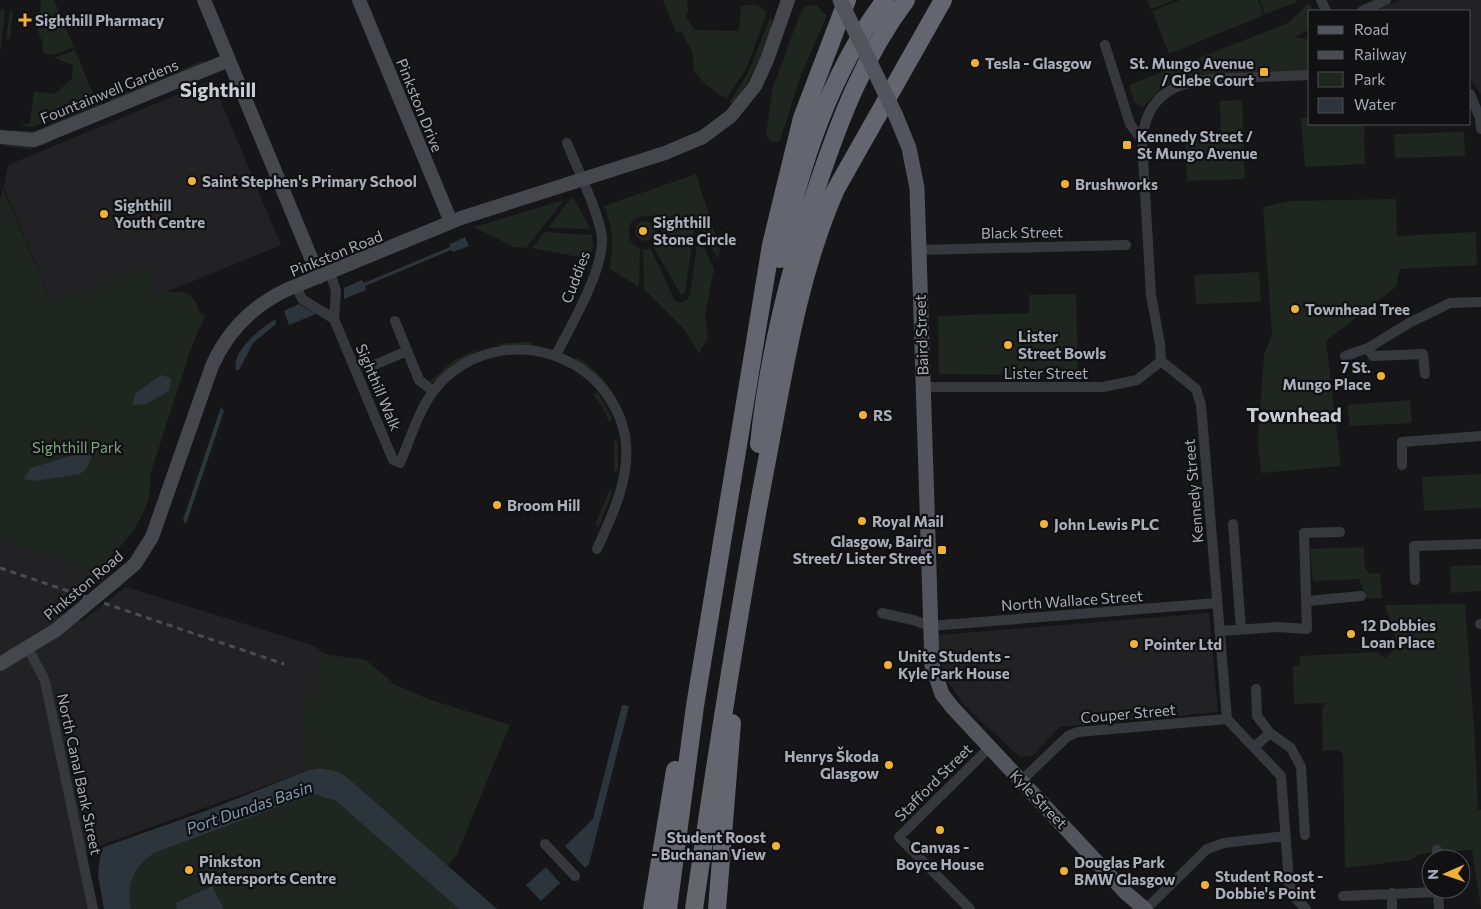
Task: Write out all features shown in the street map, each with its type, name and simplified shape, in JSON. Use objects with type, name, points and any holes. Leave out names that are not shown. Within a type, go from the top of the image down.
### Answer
[{"type":"highway","points":[[668,909],[680,808],[710,606],[777,219],[802,118],[847,0]]},
{"type":"highway","points":[[831,41],[851,0]]},
{"type":"highway","points":[[718,558],[782,250],[803,173],[830,96],[847,59],[860,34],[885,0]]},
{"type":"highway","points":[[694,909],[743,583],[765,400],[797,250],[823,170],[852,93],[878,40],[906,0]]},
{"type":"highway","points":[[717,909],[743,583],[794,326],[818,236],[836,189],[851,159],[909,63],[943,0]]},
{"type":"highway","points":[[652,909],[668,801],[710,606]]},
{"type":"main road","name":"Baird Street","points":[[840,0],[896,116],[914,164],[917,188],[923,387],[936,626],[932,665],[938,685]]},
{"type":"main road","name":"Kyle Street","points":[[938,685],[952,707],[989,748],[1126,893],[1146,909]]},
{"type":"street","points":[[204,0],[228,60],[324,275]]},
{"type":"street","name":"Pinkston Drive","points":[[359,0],[451,222]]},
{"type":"street","name":"Pinkston Road","points":[[0,664],[28,648],[74,615],[135,564],[152,537],[220,348],[254,310],[276,295],[296,286],[451,222],[581,178],[681,148],[703,138],[727,120],[744,102],[759,78],[788,0]]},
{"type":"street","points":[[1364,10],[1386,0]]},
{"type":"street","points":[[1105,44],[1130,124],[1142,140]]},
{"type":"street","name":"Fountainwell Gardens","points":[[0,137],[34,140],[228,60]]},
{"type":"street","points":[[1161,361],[1160,344],[1151,295],[1142,140],[1143,125],[1152,106],[1163,94],[1174,87],[1204,79],[1308,74]]},
{"type":"street","points":[[1471,96],[1480,118],[1481,129]]},
{"type":"street","name":"Cuddies","points":[[556,355],[580,308],[598,265],[601,247],[599,226],[567,143]]},
{"type":"street","name":"Black Street","points":[[919,250],[1126,245]]},
{"type":"street","name":"Sighthill Walk","points":[[324,275],[336,291],[334,319],[393,460],[400,463],[421,412],[432,391]]},
{"type":"street","points":[[296,286],[302,299],[334,319]]},
{"type":"street","points":[[1345,356],[1368,348],[1409,323],[1450,303],[1481,302]]},
{"type":"street","points":[[395,321],[419,380],[432,391],[456,368],[490,352],[525,349],[556,355],[584,369],[605,391],[615,409],[625,437],[626,458],[624,477],[597,549]]},
{"type":"street","points":[[1368,348],[1373,356],[1423,354],[1425,374]]},
{"type":"street","points":[[367,368],[407,351]]},
{"type":"street","name":"Lister Street","points":[[923,387],[1103,388],[1136,380],[1161,361]]},
{"type":"street","name":"Kennedy Street","points":[[1161,361],[1188,382],[1199,396],[1226,719]]},
{"type":"street","points":[[1402,465],[1402,442],[1481,436]]},
{"type":"street","points":[[1233,524],[1241,629]]},
{"type":"street","points":[[1219,631],[1278,627],[1307,630],[1304,533],[1340,532]]},
{"type":"street","points":[[1415,580],[1414,546],[1481,544]]},
{"type":"street","points":[[1307,601],[1361,596]]},
{"type":"street","name":"North Wallace Street","points":[[936,626],[1217,603]]},
{"type":"street","points":[[882,614],[936,626]]},
{"type":"street","name":"North Canal Bank Street","points":[[28,648],[45,681],[93,909]]},
{"type":"street","points":[[1256,689],[1257,716],[1270,733],[1291,748],[1301,767],[1305,835]]},
{"type":"street","points":[[1226,719],[1280,776],[1290,889],[1294,897],[1306,909]]},
{"type":"street","name":"Couper Street","points":[[1021,781],[1068,736],[1078,732],[1226,719]]},
{"type":"street","points":[[1254,747],[1270,733]]},
{"type":"street","name":"Stafford Street","points":[[970,909],[899,838],[989,748]]},
{"type":"street","points":[[1146,909],[1207,849],[1224,843],[1285,836]]},
{"type":"street","points":[[545,844],[574,876]]},
{"type":"street","points":[[1343,896],[1421,892]]},
{"type":"street","points":[[1392,893],[1392,909]]},
{"type":"shaded area","points":[[1400,0],[1481,0],[1481,94],[1471,80],[1471,10],[1377,10]]},
{"type":"shaded area","points":[[212,80],[281,245],[157,296],[79,368],[4,188],[8,165]]},
{"type":"shaded area","points":[[0,539],[107,577],[59,613],[82,621],[126,587],[315,646],[324,654],[313,698],[302,696],[309,770],[77,854],[89,909],[0,909]]},
{"type":"shaded area","points":[[1209,613],[1218,712],[1060,727],[1032,756],[1020,757],[965,706],[946,679],[939,655],[938,635]]},
{"type":"green space","points":[[41,0],[54,0],[74,47],[54,55],[43,53],[43,44],[38,31]]},
{"type":"green space","points":[[663,0],[687,0],[688,11],[685,16],[695,30],[739,31],[741,6],[756,4],[767,12],[746,69],[726,99],[705,84],[694,71],[692,52],[681,31],[676,33]]},
{"type":"green space","points":[[1147,0],[1175,0],[1151,9]]},
{"type":"green space","points":[[1180,0],[1258,0],[1264,15],[1169,54],[1152,11]]},
{"type":"green space","points":[[1260,0],[1296,0],[1297,2],[1265,14]]},
{"type":"green space","points":[[1309,3],[1312,10],[1308,10],[1308,30],[1295,37],[1308,40],[1308,74],[1183,78],[1161,88],[1143,107],[1135,103],[1129,85],[1288,23]]},
{"type":"green space","points":[[817,5],[827,16],[802,72],[780,141],[772,143],[766,135],[773,87],[800,14],[805,6]]},
{"type":"green space","points":[[1,9],[5,10],[0,54],[0,15]]},
{"type":"green space","points":[[10,11],[13,11],[10,38],[6,39]]},
{"type":"green space","points":[[771,16],[770,35],[759,60],[734,103],[729,103],[749,71]]},
{"type":"green space","points":[[75,50],[96,101],[33,127],[3,125],[19,126],[30,123],[34,91],[54,94],[72,79],[73,65],[54,58]]},
{"type":"green space","points":[[204,60],[206,64],[112,102],[108,100]]},
{"type":"green space","points":[[1242,100],[1245,179],[1187,181],[1185,135],[1221,133],[1220,101]]},
{"type":"green space","points":[[100,103],[99,107],[36,134],[9,133],[13,130],[35,131]]},
{"type":"green space","points":[[1308,117],[1308,125],[1364,125],[1365,164],[1305,167],[1301,118]]},
{"type":"green space","points":[[1464,132],[1465,156],[1395,158],[1394,134]]},
{"type":"green space","points":[[50,139],[52,142],[31,149],[1,146]]},
{"type":"green space","points":[[696,174],[720,250],[718,259],[702,231],[694,230],[685,293],[681,295],[654,248],[663,238],[662,227],[653,217],[640,216],[632,221],[629,229],[631,241],[640,249],[639,287],[610,269],[612,237],[610,222],[604,206]]},
{"type":"green space","name":"Sighthill Park","points":[[3,188],[52,304],[145,266],[157,296],[173,291],[188,294],[196,303],[200,312],[205,316],[191,348],[150,475],[148,501],[144,512],[132,533],[107,561],[107,577],[0,539],[0,200]]},
{"type":"green space","points":[[573,196],[590,229],[548,228]]},
{"type":"green space","points":[[1396,199],[1397,236],[1476,232],[1477,265],[1400,269],[1396,287],[1326,341],[1341,466],[1261,473],[1258,441],[1264,355],[1272,334],[1263,207],[1290,201]]},
{"type":"green space","points":[[564,200],[526,248],[514,247],[474,227]]},
{"type":"green space","points":[[641,221],[649,221],[655,227],[655,235],[649,241],[641,241],[635,235],[635,227]]},
{"type":"green space","points":[[545,232],[592,235],[593,248],[589,259],[532,248]]},
{"type":"green space","points":[[698,239],[700,239],[714,269],[705,314],[708,337],[699,354],[685,330],[644,289],[643,250],[651,249],[675,301],[682,302],[690,295]]},
{"type":"green space","points":[[1259,272],[1261,302],[1196,304],[1194,275]]},
{"type":"green space","name":"Lister Street Bowls","points":[[1076,294],[1078,376],[939,374],[938,316],[1029,313],[1029,295]]},
{"type":"green space","points":[[532,342],[532,346],[500,346],[496,344]]},
{"type":"green space","points":[[479,348],[434,382],[429,382],[453,361]]},
{"type":"green space","points":[[577,357],[597,373],[613,392],[624,415],[632,440],[627,437],[580,363],[575,360]]},
{"type":"green space","points":[[592,393],[598,393],[612,418],[609,422],[603,408]]},
{"type":"green space","points":[[1410,400],[1412,423],[1350,426],[1347,405]]},
{"type":"green space","points":[[614,439],[618,442],[618,470],[614,473]]},
{"type":"green space","points":[[1481,474],[1481,508],[1424,511],[1422,477]]},
{"type":"green space","points":[[610,489],[612,494],[599,526],[595,525]]},
{"type":"green space","points":[[1364,547],[1365,569],[1371,574],[1380,573],[1382,598],[1366,599],[1359,579],[1313,581],[1310,549]]},
{"type":"green space","points":[[1481,565],[1481,591],[1451,593],[1450,566]]},
{"type":"green space","points":[[1465,604],[1478,810],[1481,810],[1481,909],[1471,849],[1421,849],[1421,854],[1411,860],[1345,868],[1343,754],[1338,750],[1323,751],[1322,709],[1326,703],[1294,704],[1293,666],[1300,666],[1300,656],[1378,652],[1385,658],[1398,646],[1385,605]]},
{"type":"green space","points":[[324,654],[366,660],[395,685],[428,699],[510,725],[457,854],[448,866],[348,778],[320,768],[309,770],[302,696],[313,698]]},
{"type":"green space","points":[[313,794],[336,801],[459,909],[131,909],[130,892],[133,877],[141,865],[154,853]]},
{"type":"water","points":[[465,237],[469,246],[453,252],[451,250],[365,286],[366,290],[344,299],[344,288],[362,280],[364,283],[450,247],[450,244]]},
{"type":"water","points":[[299,304],[316,314],[289,325],[284,311]]},
{"type":"water","points":[[276,320],[276,324],[253,343],[239,370],[236,370],[238,356],[247,342],[260,330]]},
{"type":"water","points":[[161,375],[171,378],[169,391],[146,404],[132,404],[136,393]]},
{"type":"water","points":[[221,407],[224,411],[186,524],[183,520]]},
{"type":"water","points":[[77,454],[92,456],[86,469],[80,474],[34,481],[23,479],[31,468]]},
{"type":"water","points":[[622,705],[629,706],[589,864],[585,868],[565,846],[593,819]]},
{"type":"water","name":"Port Dundas Basin","points":[[320,768],[338,772],[348,778],[497,909],[459,909],[336,801],[313,794],[154,853],[141,865],[133,877],[130,892],[131,909],[104,909],[98,875],[101,848],[208,810],[309,770]]},
{"type":"water","points":[[546,867],[560,883],[541,901],[526,885]]},
{"type":"water","points":[[212,886],[224,909],[177,909],[176,903]]},
{"type":"railway","points":[[0,568],[284,664]]},
{"type":"place","name":"Sighthill Pharmacy","points":[[25,20]]},
{"type":"place","name":"Tesla - Glasgow","points":[[975,63]]},
{"type":"place","name":"St. Mungo Avenue / Glebe Court","points":[[1264,72]]},
{"type":"place","name":"Kennedy Street / St Mungo Avenue","points":[[1127,145]]},
{"type":"place","name":"Saint Stephen's Primary School","points":[[192,181]]},
{"type":"place","name":"Brushworks","points":[[1065,184]]},
{"type":"place","name":"Sighthill Youth Centre","points":[[104,214]]},
{"type":"place","name":"Sighthill Stone Circle","points":[[643,231]]},
{"type":"place","name":"Townhead Tree","points":[[1295,309]]},
{"type":"place","name":"Lister Street Bowls","points":[[1008,345]]},
{"type":"place","name":"7 St. Mungo Place","points":[[1381,376]]},
{"type":"place","name":"RS","points":[[863,415]]},
{"type":"place","name":"Broom Hill","points":[[497,505]]},
{"type":"place","name":"Royal Mail","points":[[862,521]]},
{"type":"place","name":"John Lewis PLC","points":[[1044,524]]},
{"type":"place","name":"Glasgow, Baird Street/ Lister Street","points":[[942,550]]},
{"type":"place","name":"12 Dobbies Loan Place","points":[[1351,634]]},
{"type":"place","name":"Pointer Ltd","points":[[1134,644]]},
{"type":"place","name":"Unite Students - Kyle Park House","points":[[888,665]]},
{"type":"place","name":"Henrys Škoda Glasgow","points":[[889,765]]},
{"type":"place","name":"Canvas - Boyce House","points":[[940,830]]},
{"type":"place","name":"Student Roost - Buchanan View","points":[[776,846]]},
{"type":"place","name":"Pinkston Watersports Centre","points":[[189,870]]},
{"type":"place","name":"Douglas Park BMW Glasgow","points":[[1064,871]]},
{"type":"place","name":"Student Roost - Dobbie's Point","points":[[1205,885]]},
{"type":"district","name":"Sighthill","points":[[218,89]]},
{"type":"district","name":"Townhead","points":[[1294,414]]}]
